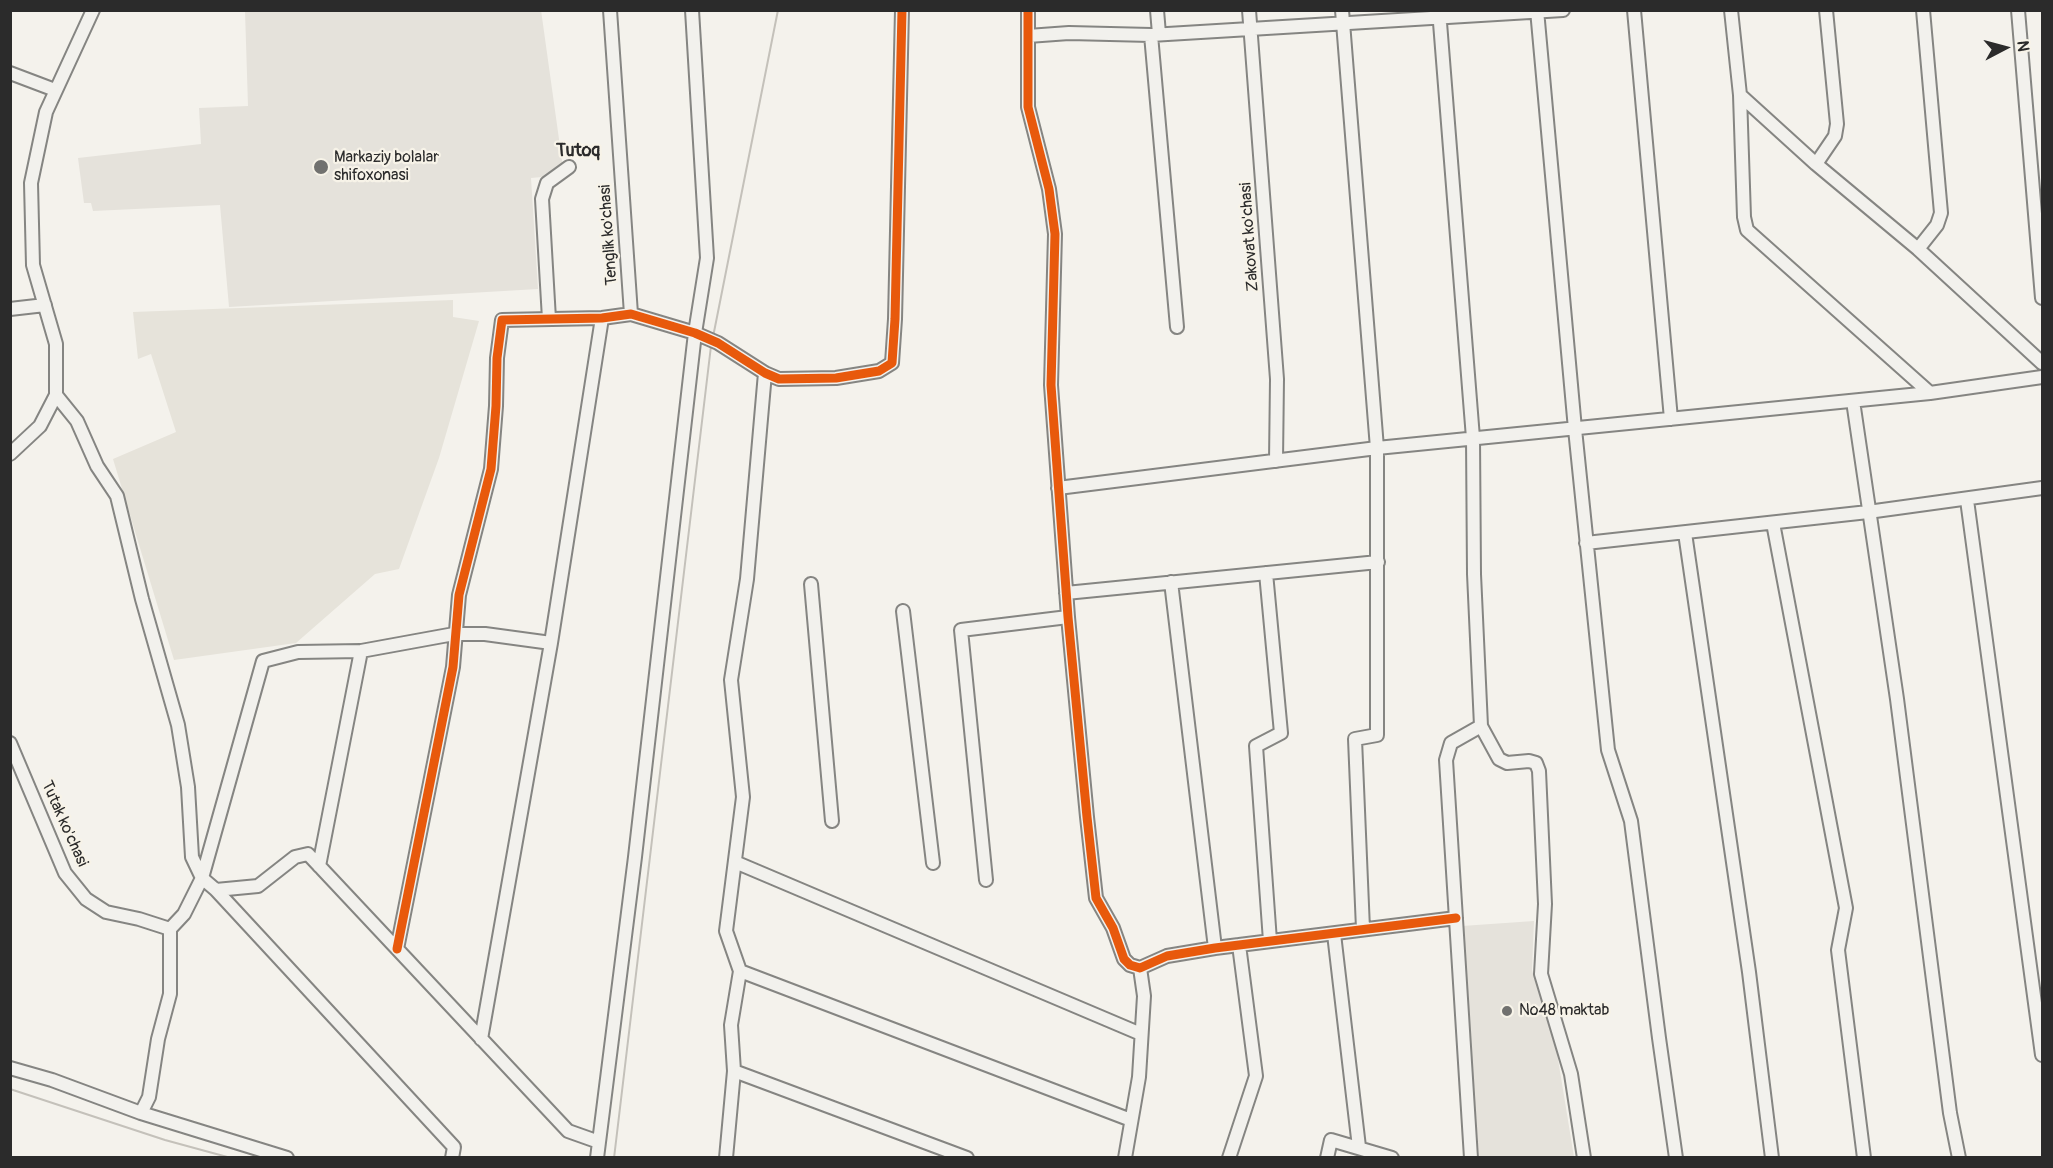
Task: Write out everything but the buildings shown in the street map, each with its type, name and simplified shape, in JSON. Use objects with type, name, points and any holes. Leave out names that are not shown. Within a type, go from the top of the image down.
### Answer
[{"type":"street","points":[[10,454],[40,426],[56,395],[56,344],[33,265],[31,183],[46,112],[93,10]]},
{"type":"street","name":"Tenglik ko'chasi","points":[[610,10],[632,314]]},
{"type":"street","points":[[597,1158],[707,258],[692,10]]},
{"type":"street","points":[[397,949],[453,667],[459,595],[490,469],[496,406],[497,358],[502,320],[603,318],[632,314],[718,343],[765,373],[779,379],[836,378],[879,371],[892,363],[902,10]]},
{"type":"street","points":[[1028,10],[1028,107],[1049,189],[1055,234],[1052,385],[1058,488],[1068,617],[1096,898],[1113,928],[1124,959],[1130,965],[1140,968],[1167,956],[1215,948],[1456,918]]},
{"type":"street","points":[[1157,10],[1155,34],[1177,327]]},
{"type":"street","name":"Zakovat ko'chasi","points":[[1249,10],[1277,379],[1276,461]]},
{"type":"street","points":[[1342,10],[1377,448],[1377,735],[1355,739],[1363,929]]},
{"type":"street","points":[[1028,36],[1069,33],[1155,34],[1342,24],[1439,14],[1563,10]]},
{"type":"street","points":[[1634,10],[1671,419]]},
{"type":"street","points":[[1731,10],[1740,95],[1744,217],[1747,230],[1930,393]]},
{"type":"street","points":[[1816,164],[1835,136],[1837,124],[1826,10]]},
{"type":"street","points":[[1918,249],[1937,225],[1941,213],[1923,10]]},
{"type":"street","points":[[2018,10],[2043,297]]},
{"type":"street","points":[[1537,12],[1575,429],[1608,750],[1631,821],[1676,1158]]},
{"type":"street","points":[[1439,14],[1473,438],[1474,574],[1481,726],[1499,759],[1507,763],[1529,761],[1536,763],[1539,771],[1545,904],[1541,974],[1571,1074],[1584,1158]]},
{"type":"street","points":[[10,73],[55,90]]},
{"type":"street","points":[[1740,95],[1816,164],[1918,249],[2043,363]]},
{"type":"street","points":[[549,319],[542,199],[547,183],[569,167]]},
{"type":"street","points":[[10,309],[45,305]]},
{"type":"street","points":[[481,1039],[550,644],[603,318]]},
{"type":"street","points":[[726,1158],[734,1071],[730,1025],[740,971],[726,931],[743,798],[731,680],[747,579],[765,373]]},
{"type":"street","points":[[1058,488],[1377,448],[1930,393],[2043,377]]},
{"type":"street","points":[[56,395],[77,421],[97,466],[117,496],[142,599],[178,725],[188,787],[192,857],[202,878],[216,890],[454,1147],[452,1158]]},
{"type":"street","points":[[1853,401],[1897,699],[1950,1113],[1959,1158]]},
{"type":"street","points":[[1586,543],[1868,512],[2043,488]]},
{"type":"street","points":[[1966,500],[2043,1055]]},
{"type":"street","points":[[1773,523],[1846,908],[1838,951],[1864,1158]]},
{"type":"street","points":[[1685,533],[1749,972],[1772,1158]]},
{"type":"street","points":[[1066,593],[1378,562]]},
{"type":"street","points":[[1266,573],[1281,733],[1256,746],[1270,941]]},
{"type":"street","points":[[1171,582],[1215,948]]},
{"type":"street","points":[[811,584],[832,821]]},
{"type":"street","points":[[903,611],[933,863]]},
{"type":"street","points":[[986,880],[961,630],[1068,617]]},
{"type":"street","points":[[141,1113],[149,1097],[158,1039],[170,994],[170,929],[184,914],[202,878],[263,661],[297,652],[361,651],[454,634],[485,634],[550,644]]},
{"type":"street","points":[[319,866],[361,651]]},
{"type":"street","points":[[1471,1158],[1446,760],[1451,743],[1481,726]]},
{"type":"street","name":"Tutak ko'chasi","points":[[10,743],[65,873],[79,890],[87,899],[106,912],[140,919],[170,929]]},
{"type":"street","points":[[216,890],[258,886],[295,857],[308,854],[568,1131],[599,1142]]},
{"type":"street","points":[[735,862],[1141,1034]]},
{"type":"street","points":[[1334,934],[1359,1147]]},
{"type":"street","points":[[1229,1158],[1256,1076],[1239,945]]},
{"type":"street","points":[[1125,1158],[1139,1077],[1144,996],[1140,968]]},
{"type":"street","points":[[740,971],[1131,1120]]},
{"type":"street","points":[[10,1068],[52,1080],[141,1113],[287,1158]]},
{"type":"street","points":[[734,1071],[967,1158]]},
{"type":"street","points":[[1327,1158],[1331,1140],[1392,1158]]},
{"type":"shaded area","name":"Markaziy bolalar shifoxonasi","points":[[541,10],[564,175],[531,178],[538,289],[229,307],[220,205],[93,211],[91,203],[84,203],[78,158],[201,144],[199,108],[248,106],[245,11]]},
{"type":"shaded area","points":[[453,300],[453,317],[479,321],[439,458],[399,569],[375,574],[296,643],[174,660],[113,459],[176,432],[151,354],[138,359],[133,312]]},
{"type":"shaded area","name":"№48 maktab","points":[[1534,921],[1532,970],[1557,1053],[1574,1157],[1479,1157],[1462,926]]},
{"type":"waterway","points":[[713,337],[778,10]]},
{"type":"waterway","points":[[614,1158],[711,346]]},
{"type":"waterway","points":[[10,1089],[165,1140],[231,1158]]},
{"type":"cycle path","points":[[397,949],[453,667],[459,595],[491,469],[497,358],[502,320],[602,318],[631,314],[695,333],[718,343],[765,373],[779,379],[836,378],[879,371],[892,363],[902,10]]},
{"type":"cycle path","points":[[1028,10],[1028,107],[1049,189],[1055,234],[1051,385],[1068,617],[1087,817],[1096,898],[1113,928],[1124,959],[1130,965],[1140,968],[1167,956],[1215,948],[1456,918]]},
{"type":"place","name":"Markaziy bolalar shifoxonasi","points":[[321,167]]},
{"type":"place","name":"№48 maktab","points":[[1507,1011]]},
{"type":"district","name":"Tutoq","points":[[578,151]]}]
